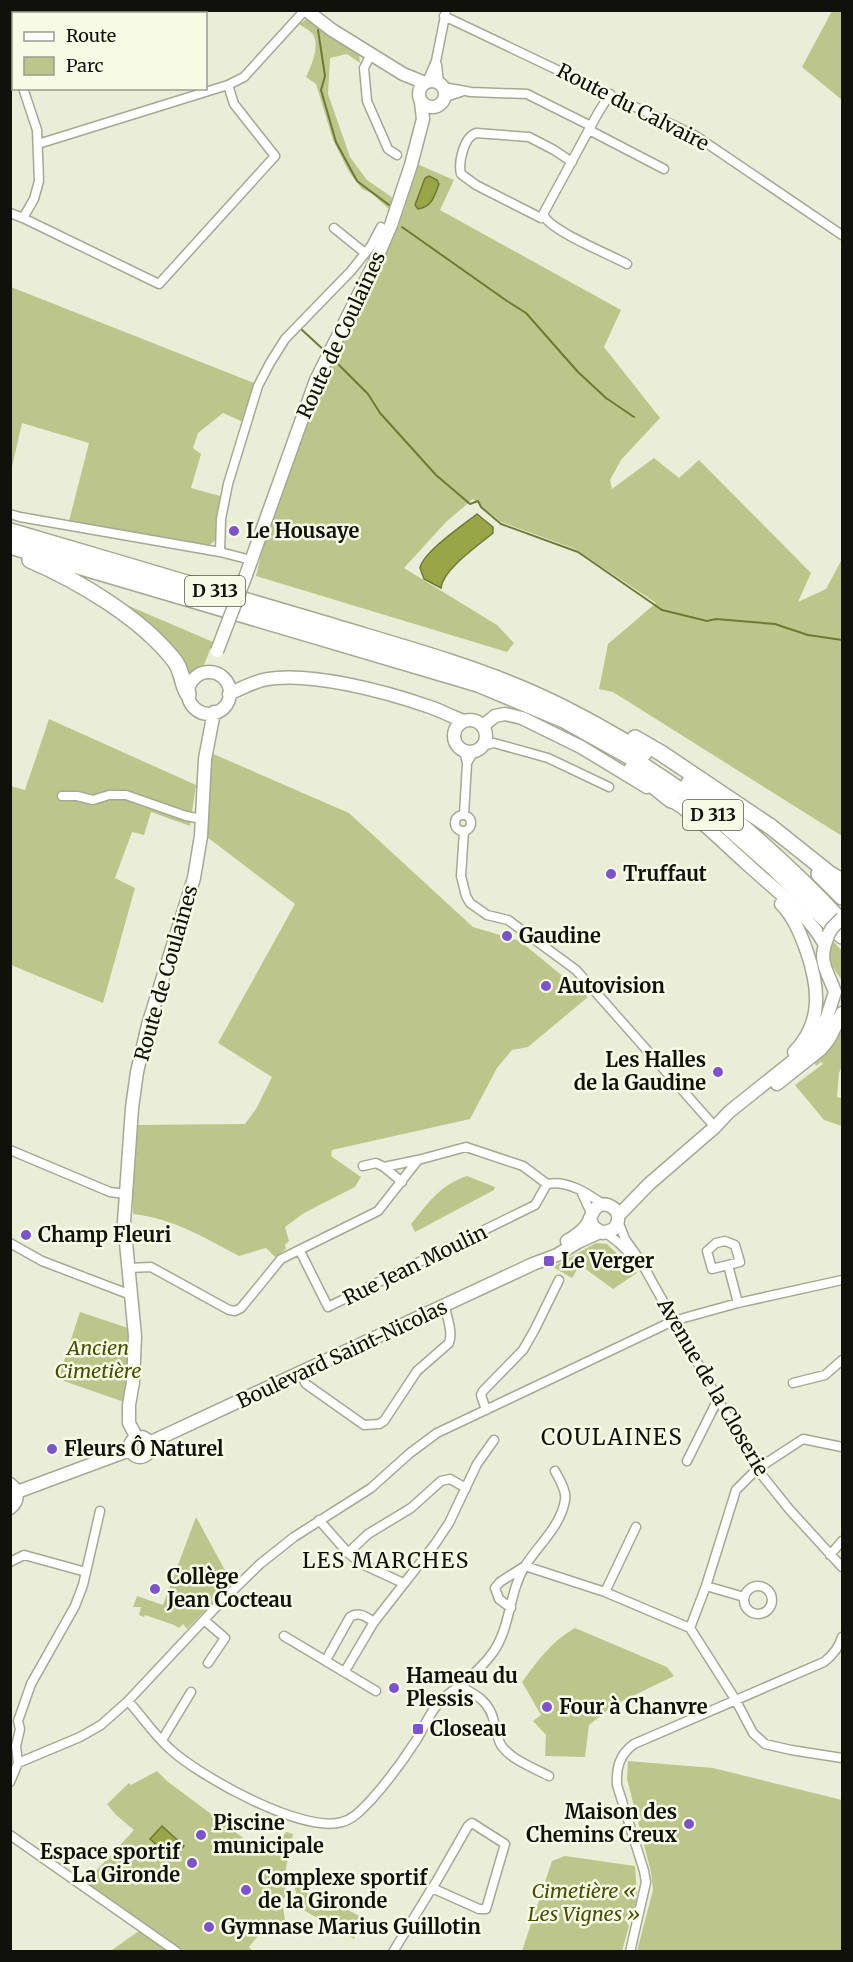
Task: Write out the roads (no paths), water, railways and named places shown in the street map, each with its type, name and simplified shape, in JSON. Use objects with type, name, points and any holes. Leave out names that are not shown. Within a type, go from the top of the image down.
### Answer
[{"type":"highway","name":"D 313","points":[[10,531],[437,658],[530,692],[683,792],[722,822],[775,869],[832,938]]},
{"type":"highway","name":"D 313","points":[[10,546],[478,684],[567,715],[613,734],[713,802],[782,861],[843,920]]},
{"type":"highway","points":[[10,553],[51,569],[76,582],[141,627],[174,660],[180,669],[182,685],[188,694]]},
{"type":"highway","points":[[670,800],[567,715],[579,708],[661,753],[843,881]]},
{"type":"highway","points":[[783,837],[843,897]]},
{"type":"main road","points":[[306,10],[332,30],[431,90]]},
{"type":"main road","name":"Route de Coulaines","points":[[423,119],[434,107],[428,107],[431,90]]},
{"type":"main road","name":"Route de Coulaines","points":[[137,1438],[129,1423],[135,1336],[124,1222],[132,1108],[137,1072],[148,1026],[194,878],[202,819],[209,712],[226,704],[229,694],[216,676],[217,651],[316,380],[391,225],[411,165],[431,90]]},
{"type":"main road","points":[[209,712],[194,707],[188,694],[189,686],[199,674],[249,685]]},
{"type":"main road","points":[[229,694],[249,685],[276,679],[312,679],[386,694],[433,708],[450,716],[460,726]]},
{"type":"main road","points":[[480,742],[484,725],[495,716],[513,714],[581,747],[670,800],[695,818],[816,928],[832,938]]},
{"type":"main road","points":[[460,726],[477,721],[480,742]]},
{"type":"main road","points":[[460,726],[455,740],[480,742]]},
{"type":"main road","points":[[751,1095],[804,1041],[812,1027],[816,1009],[814,978],[804,943],[788,911],[776,898],[770,885]]},
{"type":"main road","points":[[649,1184],[622,1201],[597,1207],[591,1216],[593,1227],[603,1232],[614,1229],[618,1218],[649,1184],[729,1112],[798,1058],[818,1036],[835,992],[822,960],[832,938],[832,928],[843,920]]},
{"type":"main road","points":[[832,984],[843,993]]},
{"type":"main road","points":[[715,1127],[734,1117],[812,1058],[830,1039],[843,1013]]},
{"type":"main road","points":[[607,1205],[616,1211],[618,1218]]},
{"type":"main road","name":"Boulevard Saint-Nicolas","points":[[533,1264],[574,1237],[591,1216]]},
{"type":"main road","name":"Boulevard Saint-Nicolas","points":[[10,1508],[17,1500],[14,1488],[130,1450],[135,1456],[144,1456],[150,1450],[149,1443],[603,1232]]},
{"type":"main road","points":[[130,1450],[131,1442],[137,1438],[146,1438],[149,1443]]},
{"type":"street","points":[[38,144],[228,86],[244,77],[306,10]]},
{"type":"street","points":[[445,13],[431,90],[527,94],[664,169]]},
{"type":"street","name":"Route du Calvaire","points":[[445,13],[696,136],[843,235]]},
{"type":"street","points":[[371,54],[364,68],[367,101],[388,149],[397,155]]},
{"type":"street","points":[[10,213],[159,284],[275,156],[234,104],[228,86]]},
{"type":"street","points":[[23,218],[34,199],[39,181],[38,130],[24,90]]},
{"type":"street","points":[[572,162],[528,137],[476,133],[472,134],[468,140],[459,165],[461,174],[476,185],[542,218],[610,94]]},
{"type":"street","points":[[544,216],[558,229],[627,264]]},
{"type":"street","points":[[220,552],[221,519],[228,484],[258,386],[285,339],[351,271],[381,227]]},
{"type":"street","points":[[334,228],[365,253]]},
{"type":"street","points":[[10,514],[220,552],[251,560]]},
{"type":"street","points":[[609,787],[548,758],[480,742],[467,763],[464,815],[470,819],[471,824],[464,831],[461,876],[466,896],[470,903],[487,915],[508,920],[576,970],[715,1127]]},
{"type":"street","points":[[62,796],[77,796],[93,800],[109,795],[126,795],[186,816],[202,819]]},
{"type":"street","points":[[384,1167],[466,1147],[523,1166],[547,1184],[558,1182],[569,1185],[607,1205]]},
{"type":"street","points":[[10,1150],[110,1192],[125,1194]]},
{"type":"street","points":[[128,1268],[151,1267],[229,1310],[235,1311],[241,1308],[280,1259],[378,1211],[417,1160]]},
{"type":"street","points":[[363,1166],[376,1163],[402,1182]]},
{"type":"street","name":"Rue Jean Moulin","points":[[300,1251],[328,1307],[535,1205],[547,1184]]},
{"type":"street","points":[[581,1191],[591,1216]]},
{"type":"street","name":"Avenue de la Closerie","points":[[618,1218],[625,1239],[646,1272],[757,1470],[789,1509],[843,1567]]},
{"type":"street","name":"Avenue de la Closerie","points":[[603,1232],[619,1243],[646,1272]]},
{"type":"street","points":[[10,1243],[42,1261],[131,1295]]},
{"type":"street","points":[[728,1265],[738,1303]]},
{"type":"street","points":[[486,1410],[481,1395],[483,1391],[523,1350],[559,1280]]},
{"type":"street","points":[[18,1763],[80,1737],[101,1725],[128,1701],[260,1564],[294,1537],[371,1488],[410,1453],[437,1433],[673,1321],[738,1303],[843,1280]]},
{"type":"street","points":[[300,1373],[306,1384],[364,1425],[379,1424],[384,1421],[417,1371],[449,1343],[451,1337],[445,1306]]},
{"type":"street","points":[[793,1383],[825,1375],[843,1360]]},
{"type":"street","points":[[687,1461],[715,1405],[719,1403]]},
{"type":"street","points":[[690,1628],[706,1586],[736,1490],[757,1470],[803,1439],[843,1447]]},
{"type":"street","points":[[345,1671],[374,1622],[449,1523],[477,1464],[494,1440]]},
{"type":"street","points":[[128,1701],[183,1761],[230,1789],[315,1823],[342,1822],[360,1812],[375,1796],[397,1770],[437,1704],[486,1662],[496,1648],[506,1628],[517,1584],[525,1566],[558,1520],[566,1500],[555,1471]]},
{"type":"street","points":[[348,1553],[368,1534],[411,1508],[441,1481],[450,1479],[466,1488]]},
{"type":"street","points":[[10,1782],[18,1763],[16,1746],[20,1729],[14,1719],[75,1606],[86,1572],[100,1511]]},
{"type":"street","points":[[319,1520],[348,1553],[362,1564],[403,1583]]},
{"type":"street","points":[[605,1592],[636,1527]]},
{"type":"street","points":[[830,1555],[843,1541]]},
{"type":"street","points":[[10,1562],[24,1556],[86,1572]]},
{"type":"street","points":[[525,1566],[605,1592],[690,1628],[735,1700],[753,1734],[765,1744],[843,1758]]},
{"type":"street","points":[[511,1608],[499,1599],[495,1588],[500,1582],[525,1566]]},
{"type":"street","points":[[706,1586],[744,1598]]},
{"type":"street","points":[[326,1660],[350,1617],[362,1614],[374,1622]]},
{"type":"street","points":[[204,1620],[225,1638],[208,1664]]},
{"type":"street","points":[[284,1636],[376,1691]]},
{"type":"street","points":[[630,1952],[646,1882],[617,1785],[616,1770],[624,1751],[634,1744],[824,1662],[833,1655],[843,1636]]},
{"type":"street","points":[[460,1686],[480,1697],[488,1705],[501,1745],[511,1755],[549,1776]]},
{"type":"street","points":[[162,1740],[191,1692]]},
{"type":"street","points":[[393,1952],[468,1826],[472,1823],[505,1844],[486,1909],[479,1909],[432,1888]]},
{"type":"street","points":[[10,1835],[177,1952]]},
{"type":"waterway","points":[[318,30],[325,76],[321,90],[336,142],[357,181],[389,205]]},
{"type":"waterway","points":[[402,227],[526,313],[578,372],[606,398],[634,417]]},
{"type":"waterway","points":[[301,329],[326,352]]},
{"type":"waterway","points":[[332,358],[368,394],[380,413],[436,475],[470,504],[478,501],[481,507],[501,524],[578,552],[662,610],[707,621],[716,619],[775,624],[808,635],[842,640]]},
{"type":"place","name":"Le Housaye","points":[[234,531]]},
{"type":"place","name":"Truffaut","points":[[611,874]]},
{"type":"place","name":"Gaudine","points":[[507,936]]},
{"type":"place","name":"Autovision","points":[[546,986]]},
{"type":"place","name":"Les Halles de la Gaudine","points":[[718,1072]]},
{"type":"place","name":"Champ Fleuri","points":[[26,1235]]},
{"type":"place","name":"Le Verger","points":[[549,1261]]},
{"type":"place","name":"Fleurs Ô Naturel","points":[[52,1449]]},
{"type":"place","name":"Collège Jean Cocteau","points":[[155,1589]]},
{"type":"place","name":"Hameau du Plessis","points":[[394,1688]]},
{"type":"place","name":"Four à Chanvre","points":[[547,1707]]},
{"type":"place","name":"Closeau","points":[[418,1729]]},
{"type":"place","name":"Maison des Chemins Creux","points":[[689,1824]]},
{"type":"place","name":"Piscine municipale","points":[[201,1835]]},
{"type":"place","name":"Espace sportif La Gironde","points":[[192,1863]]},
{"type":"place","name":"Complexe sportif de la Gironde","points":[[246,1890]]},
{"type":"place","name":"Gymnase Marius Guillotin","points":[[209,1927]]},
{"type":"district","name":"COULAINES","points":[[612,1437]]},
{"type":"district","name":"LES MARCHES","points":[[386,1561]]},
{"type":"park label","name":"Ancien Cimetière","points":[[98,1360]]},
{"type":"park label","name":"Cimetière « Les Vignes »","points":[[584,1902]]}]
